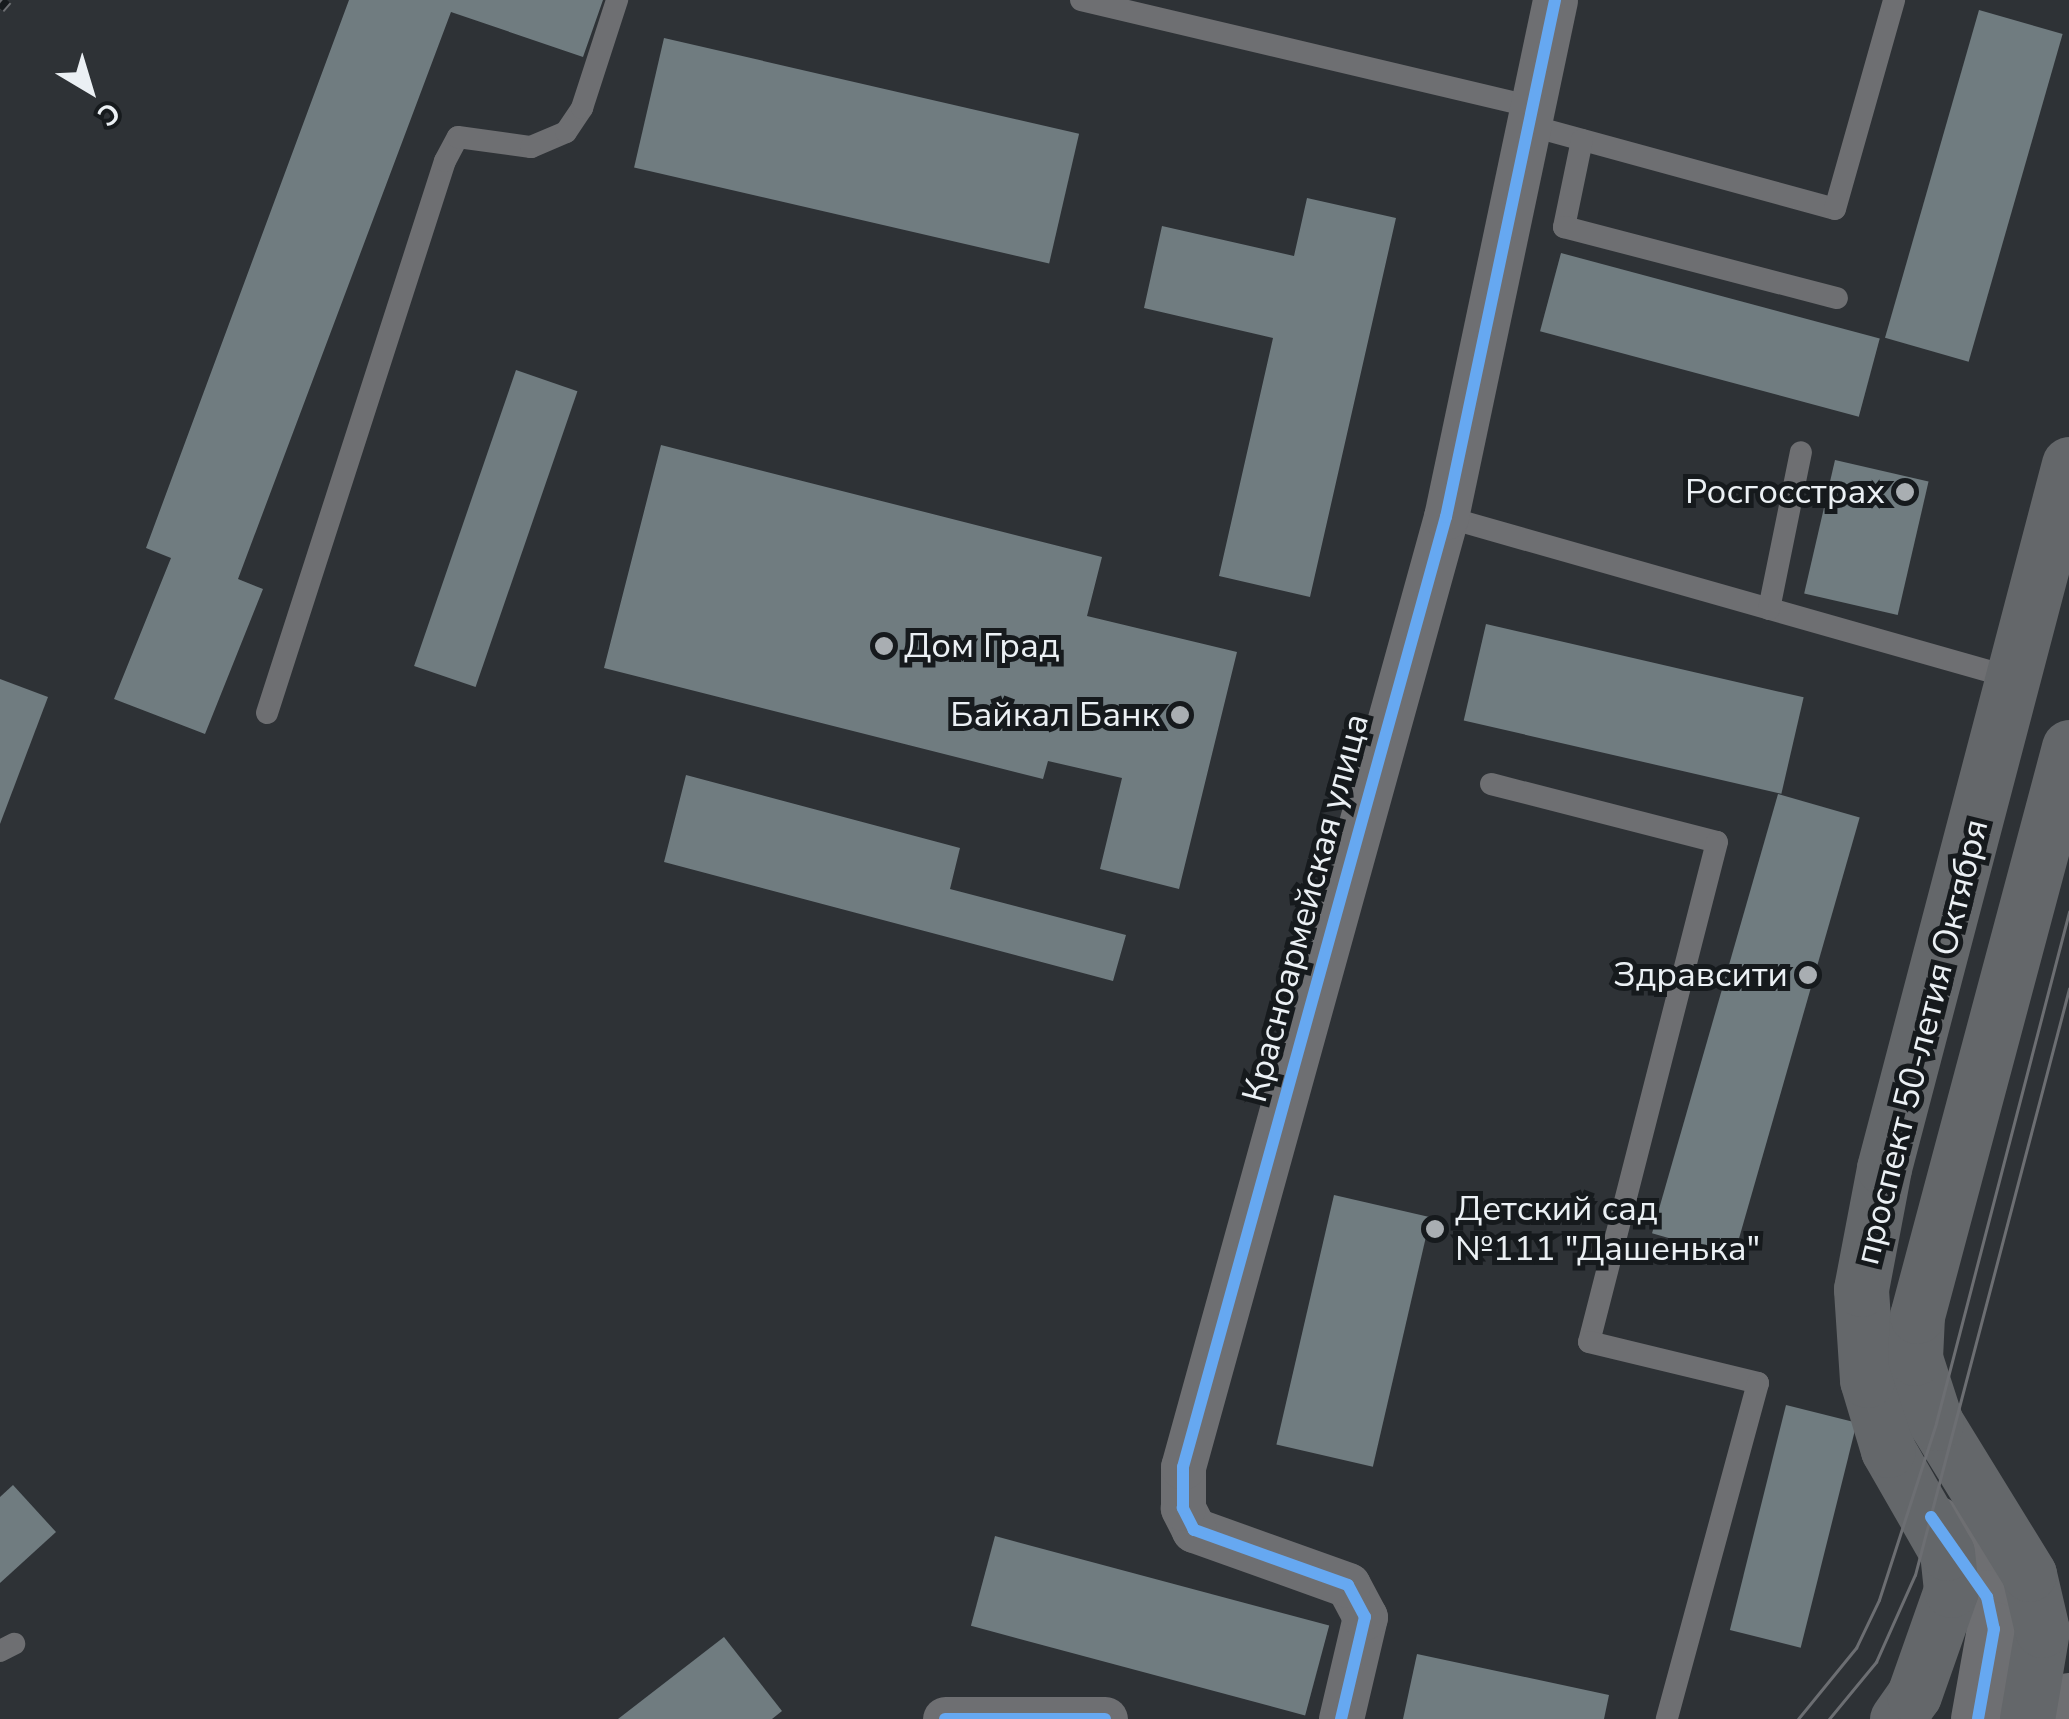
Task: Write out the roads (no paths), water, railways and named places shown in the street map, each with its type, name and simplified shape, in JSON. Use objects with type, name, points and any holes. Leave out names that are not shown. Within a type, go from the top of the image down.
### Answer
[{"type":"main road","name":"проспект 50-летия Октября","points":[[1896,1719],[1914,1695],[1951,1590],[1931,1516],[1888,1450],[1867,1380],[1861,1290],[1884,1168],[2069,464]]},
{"type":"main road","name":"проспект 50-летия Октября","points":[[2028,1719],[2042,1630],[2029,1574],[1936,1423],[1914,1358],[1917,1316],[2069,746]]},
{"type":"street","name":"Красноармейская улица","points":[[1341,1719],[1366,1617],[1348,1585],[1194,1530],[1183,1508],[1183,1467],[1446,517],[1555,0]]},
{"type":"street","points":[[1931,1516],[1987,1598],[1994,1629],[1978,1719]]},
{"type":"street","points":[[2029,1574],[2069,1648]]},
{"type":"street","points":[[2028,1719],[2069,1700]]},
{"type":"street","points":[[945,1719],[1105,1719]]},
{"type":"lane","points":[[267,713],[445,161],[458,137],[531,146],[566,132],[582,108],[617,0]]},
{"type":"lane","points":[[1081,0],[1530,116],[1582,140],[1835,209],[1894,0]]},
{"type":"lane","points":[[1582,140],[1564,227],[1838,298]]},
{"type":"lane","points":[[1769,609],[1801,452]]},
{"type":"lane","points":[[1446,517],[2013,678]]},
{"type":"lane","points":[[1491,784],[1717,842],[1589,1342],[1758,1383],[1667,1719]]},
{"type":"tram line","points":[[1798,1719],[1856,1648],[1879,1600],[1936,1423],[2069,912]]},
{"type":"tram line","points":[[1829,1719],[1876,1662],[1915,1575],[2069,989]]},
{"type":"railway","points":[[0,8],[7,0]]},
{"type":"place","name":"Росгосстрах","points":[[1905,492]]},
{"type":"place","name":"Дом Град","points":[[884,646]]},
{"type":"place","name":"Байкал Банк","points":[[1180,715]]},
{"type":"place","name":"Здравсити","points":[[1808,975]]},
{"type":"place","name":"Детский сад №111 \"Дашенька\"","points":[[1435,1229]]}]
